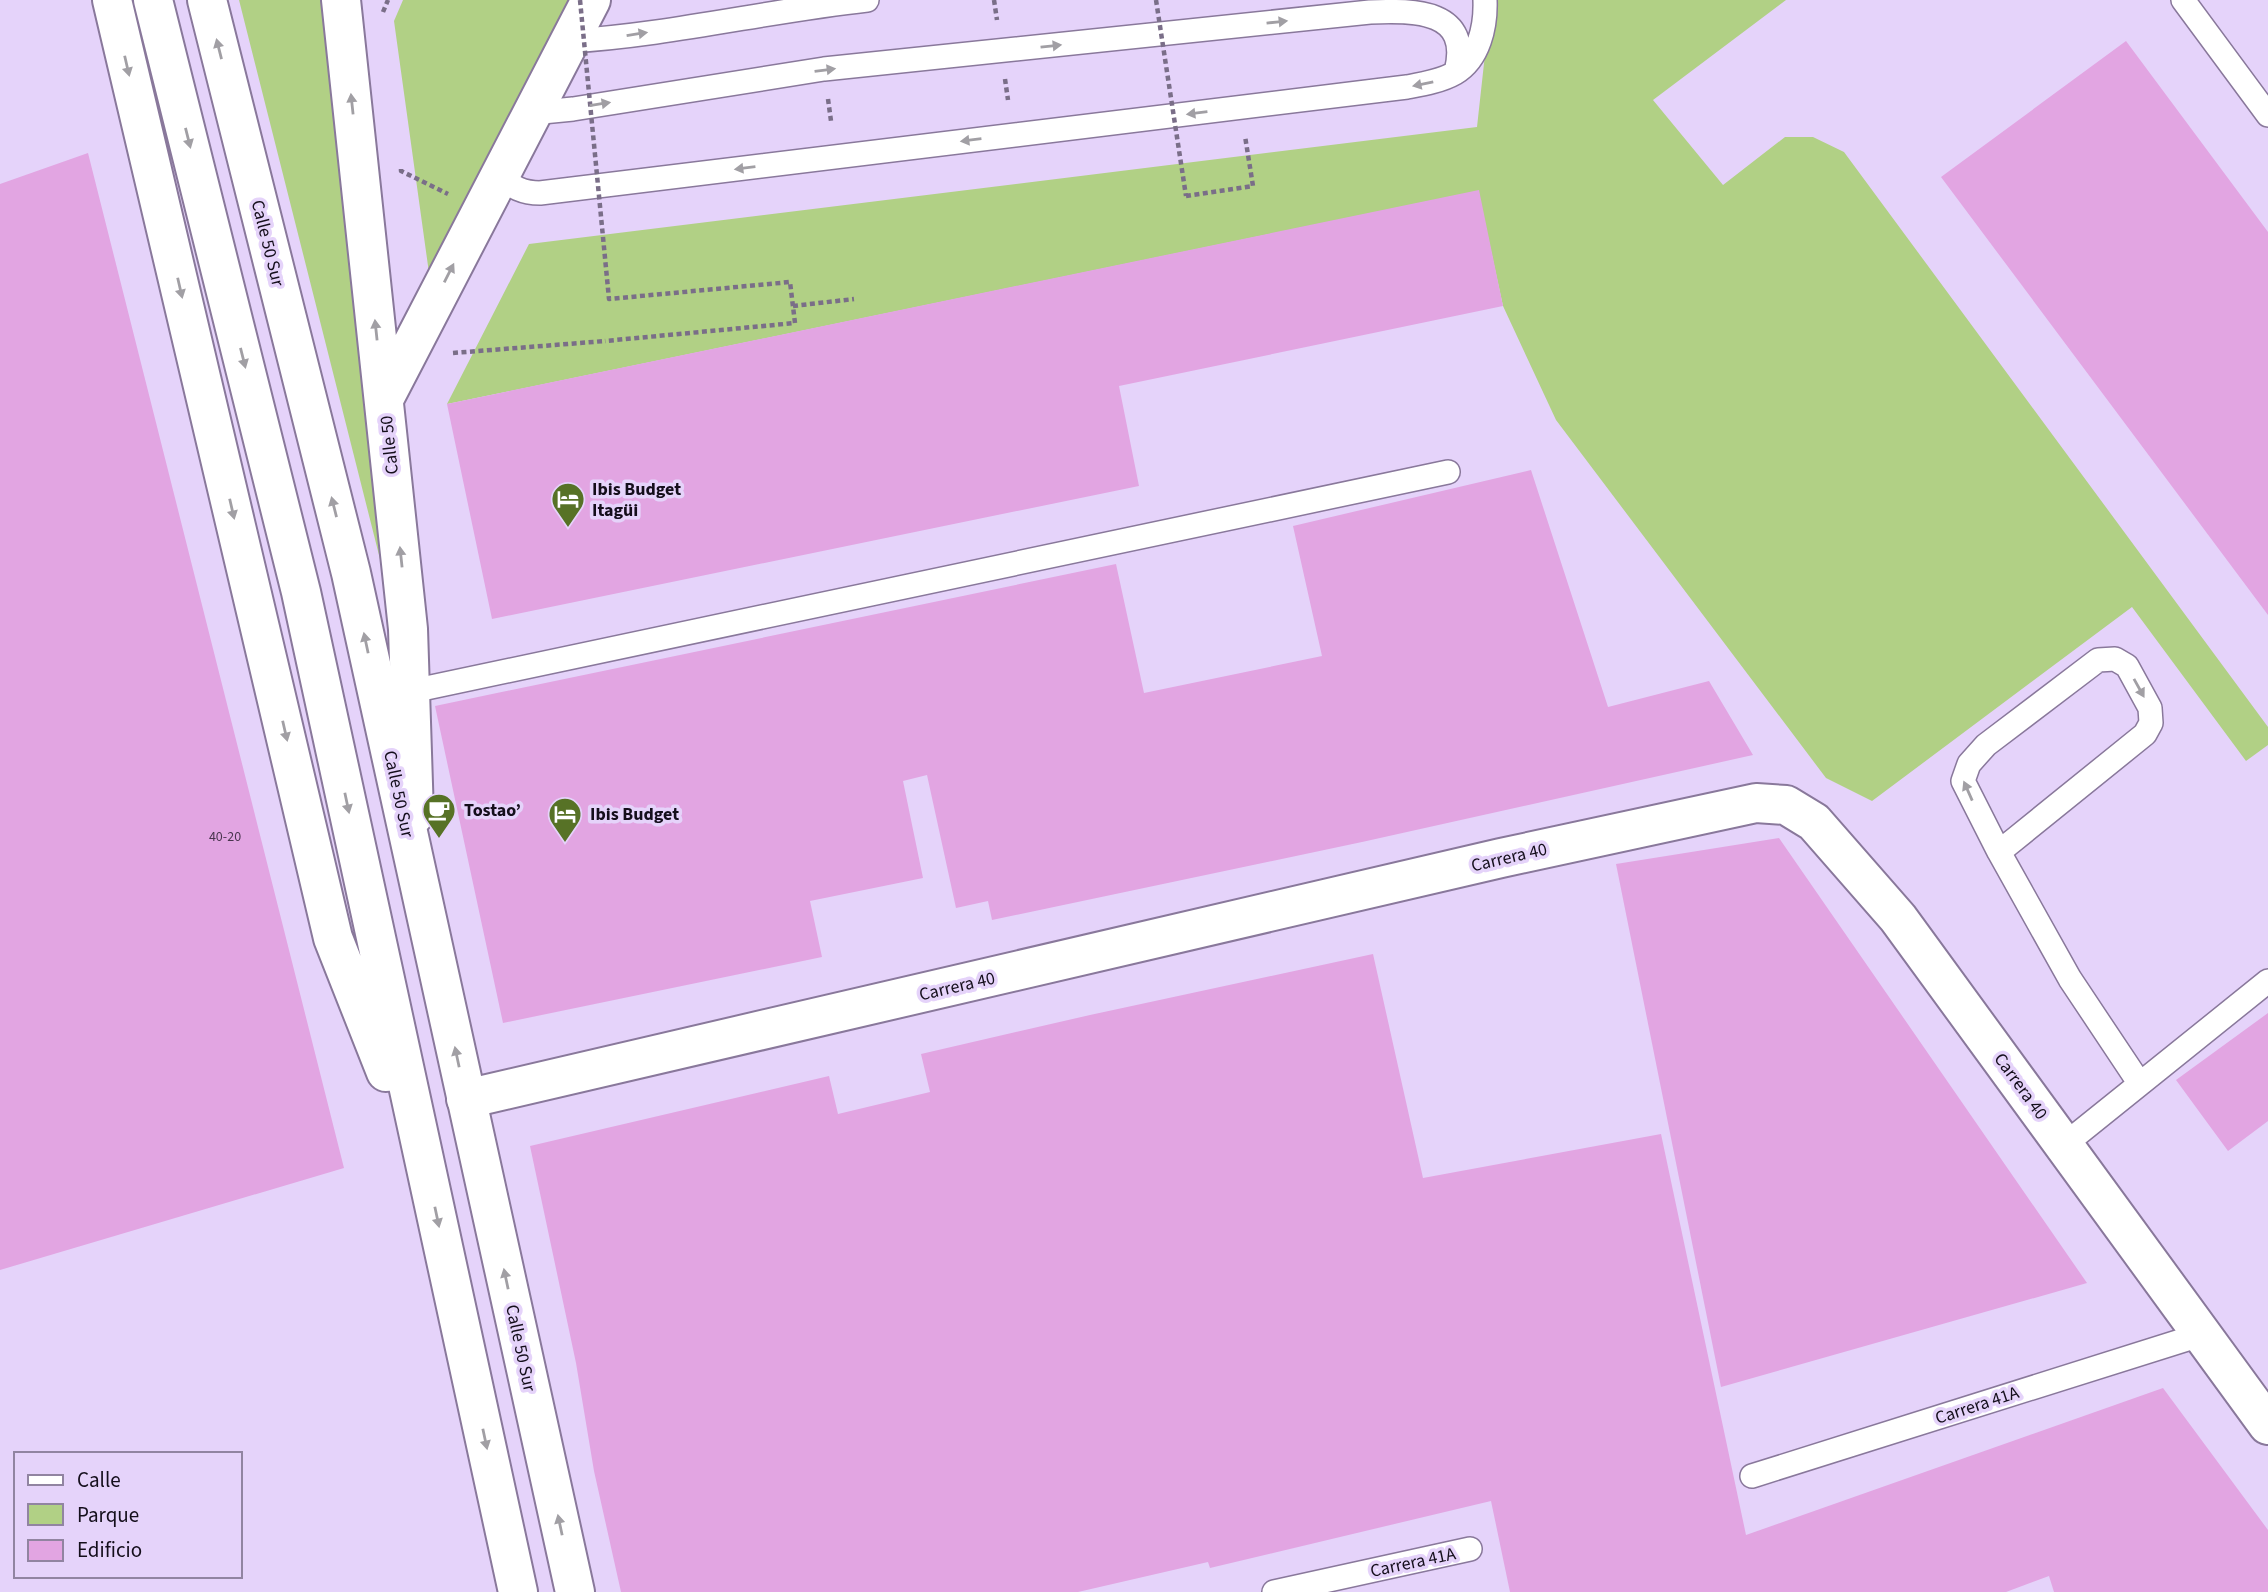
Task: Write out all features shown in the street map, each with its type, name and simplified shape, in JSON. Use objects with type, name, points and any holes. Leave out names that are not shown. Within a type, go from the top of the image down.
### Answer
[{"type":"street","points":[[112,0],[333,938],[429,1179]]},
{"type":"street","points":[[153,0],[301,592],[518,1592]]},
{"type":"street","name":"Calle 50 Sur","points":[[207,0],[351,573],[394,695],[416,869],[575,1592]]},
{"type":"street","points":[[384,399],[591,0]]},
{"type":"street","name":"Calle 50","points":[[346,8],[408,629],[394,695]]},
{"type":"street","name":"Carrera 40","points":[[466,1099],[1502,858],[1756,803],[1786,805],[1814,822],[1898,918],[2268,1425]]},
{"type":"lane","points":[[569,41],[610,39],[816,5],[867,0]]},
{"type":"lane","points":[[499,177],[525,193],[540,193],[1407,87],[1434,81],[1456,72],[1473,56],[1481,37],[1486,11],[1485,0]]},
{"type":"lane","points":[[2183,0],[2268,115]]},
{"type":"lane","points":[[532,113],[573,109],[824,69],[1402,10],[1436,16],[1450,28],[1460,47],[1456,72]]},
{"type":"lane","points":[[394,695],[1448,472]]},
{"type":"lane","points":[[1999,852],[2145,734],[2151,723],[2150,708],[2127,666],[2115,659],[2098,660],[1986,745],[1969,764],[1963,781],[1999,852],[2070,979],[2140,1084]]},
{"type":"lane","points":[[2064,1145],[2268,981]]},
{"type":"lane","name":"Carrera 41A","points":[[1752,1476],[2203,1334]]},
{"type":"lane","name":"Carrera 41A","points":[[1274,1592],[1470,1549]]},
{"type":"path","points":[[448,354],[795,323],[790,282],[609,299],[580,0]]},
{"type":"path","points":[[994,0],[998,24]]},
{"type":"path","points":[[1156,0],[1186,196],[1253,186],[1239,108]]},
{"type":"path","points":[[1004,71],[1008,100]]},
{"type":"path","points":[[827,95],[831,121]]},
{"type":"path","points":[[793,306],[854,299]]},
{"type":"green space","points":[[239,0],[321,0],[381,563]]},
{"type":"green space","points":[[403,0],[570,0],[429,273],[394,21]]},
{"type":"green space","points":[[1491,0],[1786,0],[1653,100],[1723,185],[1785,137],[1813,137],[1844,152],[2268,727],[2268,745],[2246,761],[2132,607],[1872,801],[1826,778],[1556,420],[1503,306],[1478,191],[447,404],[529,244],[1477,127]]},
{"type":"building","points":[[2126,41],[2268,232],[2268,615],[1941,177]]},
{"type":"building","points":[[88,153],[344,1168],[0,1270],[0,184]]},
{"type":"building","points":[[1479,190],[1503,306],[1119,386],[1139,486],[492,619],[447,404]]},
{"type":"building","points":[[1531,470],[1608,707],[1709,681],[1753,755],[1362,842],[992,920],[988,901],[956,908],[927,775],[903,781],[923,878],[810,901],[822,957],[503,1023],[435,706],[1116,564],[1144,693],[1322,656],[1293,526]]},
{"type":"building","points":[[1779,838],[2087,1283],[1721,1387],[1616,864]]},
{"type":"building","points":[[1373,954],[1423,1178],[1661,1134],[1746,1535],[2163,1388],[2268,1530],[2268,1592],[2054,1592],[2049,1576],[2006,1592],[1510,1592],[1491,1501],[1210,1568],[1208,1562],[1078,1592],[621,1592],[594,1471],[576,1363],[530,1146],[829,1076],[838,1114],[930,1092],[921,1054]]},
{"type":"building","points":[[2268,1013],[2268,1121],[2228,1151],[2176,1080]]},
{"type":"place","name":"Ibis Budget Itagüi","points":[[568,529]]},
{"type":"place","name":"Tostao’","points":[[439,840]]},
{"type":"place","name":"Ibis Budget","points":[[565,844]]}]
